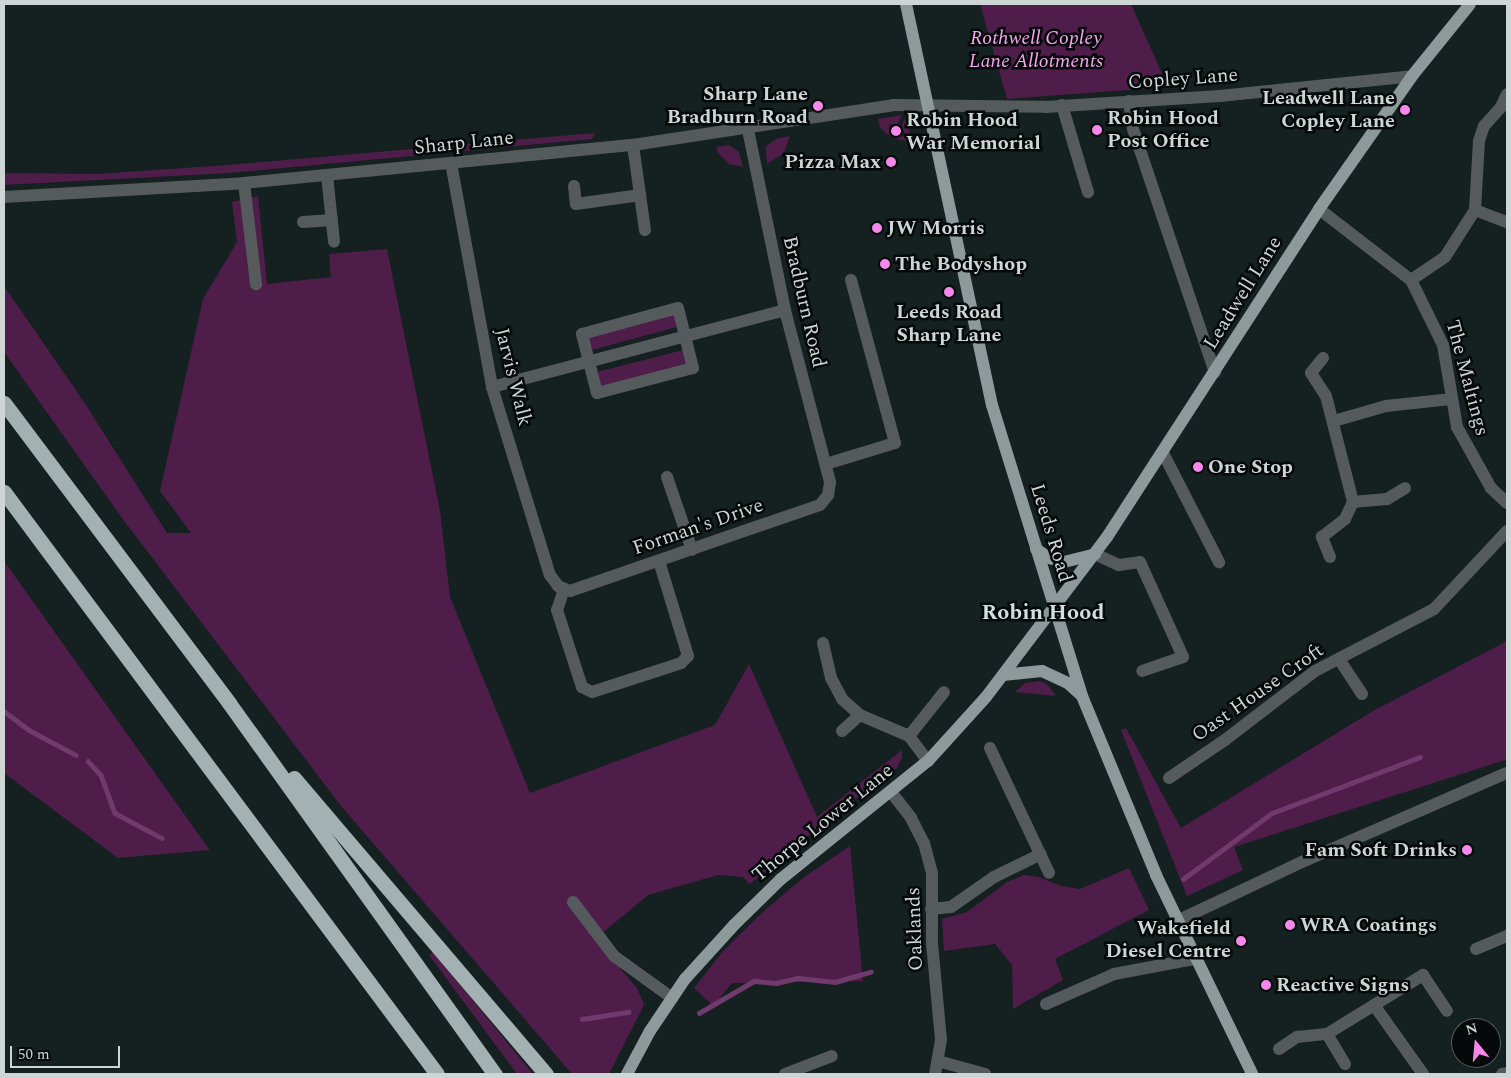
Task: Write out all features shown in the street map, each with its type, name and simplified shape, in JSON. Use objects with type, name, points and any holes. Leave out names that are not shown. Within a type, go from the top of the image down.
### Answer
[{"type":"highway","points":[[4,403],[229,703],[495,1074]]},
{"type":"highway","points":[[4,492],[437,1074]]},
{"type":"highway","points":[[229,703],[546,1074]]},
{"type":"main road","name":"Leeds Road","points":[[906,4],[992,405],[1082,696],[1096,738],[1194,959],[1252,1074]]},
{"type":"main road","name":"Leadwell Lane","points":[[1054,608],[1095,554],[1163,453],[1318,209],[1412,76],[1470,4]]},
{"type":"main road","points":[[1036,549],[1049,558],[1064,562],[1095,554]]},
{"type":"main road","name":"Thorpe Lower Lane","points":[[627,1074],[650,1030],[691,972],[781,879],[928,761],[1002,676],[1054,608]]},
{"type":"main road","points":[[1002,676],[1042,671],[1068,683],[1082,696]]},
{"type":"street","name":"Copley Lane","points":[[926,104],[1009,108],[1220,96],[1412,76]]},
{"type":"street","points":[[1410,280],[1445,258],[1475,210],[1479,142],[1484,126],[1501,107],[1507,94]]},
{"type":"street","points":[[1129,101],[1133,129],[1215,373]]},
{"type":"street","name":"Sharp Lane","points":[[4,198],[244,183],[633,145],[893,105],[926,104]]},
{"type":"street","points":[[1062,105],[1088,192]]},
{"type":"street","name":"Bradburn Road","points":[[748,128],[785,310],[830,482]]},
{"type":"street","points":[[633,145],[645,230]]},
{"type":"street","name":"Jarvis Walk","points":[[451,163],[492,387],[550,575],[564,589]]},
{"type":"street","points":[[327,175],[334,242]]},
{"type":"street","points":[[244,183],[256,284]]},
{"type":"street","points":[[574,186],[576,204],[640,195]]},
{"type":"street","name":"The Maltings","points":[[1318,209],[1410,280],[1443,345],[1457,427],[1469,453],[1491,488],[1507,503]]},
{"type":"street","points":[[1475,210],[1507,222]]},
{"type":"street","points":[[303,222],[332,220]]},
{"type":"street","points":[[826,464],[895,443],[851,280]]},
{"type":"street","points":[[678,308],[693,368],[597,393],[589,363],[582,334],[678,308]]},
{"type":"street","points":[[492,387],[785,310]]},
{"type":"street","points":[[1323,358],[1311,373],[1326,396],[1334,421],[1353,502],[1345,519],[1322,536],[1330,558]]},
{"type":"street","points":[[1334,421],[1386,406],[1451,399]]},
{"type":"street","points":[[1163,453],[1219,562]]},
{"type":"street","points":[[667,477],[692,550]]},
{"type":"street","name":"Forman's Drive","points":[[564,589],[577,589],[820,505],[828,495],[830,482]]},
{"type":"street","points":[[1353,502],[1387,499],[1405,488]]},
{"type":"street","name":"Oast House Croft","points":[[1169,778],[1224,740],[1315,671],[1434,610],[1507,531]]},
{"type":"street","points":[[1095,554],[1119,565],[1140,562],[1183,657],[1142,671]]},
{"type":"street","points":[[564,589],[557,601],[557,610],[582,687],[592,692],[681,663],[688,656],[659,561]]},
{"type":"street","points":[[824,643],[831,678],[842,699],[860,715],[909,736],[928,761]]},
{"type":"street","points":[[1339,659],[1362,694]]},
{"type":"street","points":[[909,736],[944,692]]},
{"type":"street","points":[[842,731],[860,715]]},
{"type":"street","points":[[990,748],[1049,873]]},
{"type":"street","points":[[1177,921],[1302,862],[1507,773]]},
{"type":"street","name":"Oaklands","points":[[891,792],[911,818],[924,843],[932,873],[931,909],[941,1040],[935,1074]]},
{"type":"street","points":[[931,909],[951,907],[994,877],[1041,854]]},
{"type":"street","points":[[572,902],[614,956],[672,998]]},
{"type":"street","points":[[1476,949],[1507,936]]},
{"type":"street","points":[[1046,1004],[1137,967],[1194,959]]},
{"type":"street","points":[[1279,1049],[1297,1037],[1327,1034],[1423,975],[1447,1012]]},
{"type":"street","points":[[1374,1005],[1423,1074]]},
{"type":"street","points":[[1327,1034],[1345,1064]]},
{"type":"street","points":[[785,1074],[832,1056]]},
{"type":"street","points":[[938,1061],[985,1074]]},
{"type":"street","points":[[1502,1074],[1507,1073]]},
{"type":"green space","name":"Rothwell Copley Lane Allotments","points":[[980,4],[1131,4],[1168,87],[1007,99]]},
{"type":"green space","points":[[902,115],[898,123],[889,125],[889,135],[897,138],[905,135],[902,124],[906,118],[912,140],[906,141],[894,138],[885,133],[879,125],[878,119]]},
{"type":"green space","points":[[595,133],[592,139],[229,173],[4,185],[4,173],[96,174],[228,165]]},
{"type":"green space","points":[[790,136],[784,153],[767,164],[766,146],[776,139]]},
{"type":"green space","points":[[729,145],[739,152],[743,167],[729,164],[718,153],[716,147]]},
{"type":"green space","points":[[258,196],[267,284],[331,277],[329,254],[387,249],[440,511],[450,597],[530,793],[715,725],[749,664],[817,817],[902,750],[902,757],[897,768],[820,826],[750,884],[743,877],[718,875],[648,895],[595,939],[637,988],[644,1005],[609,1074],[572,1074],[341,806],[122,518],[4,352],[4,286],[84,402],[167,533],[191,533],[160,491],[203,299],[237,242],[232,202]]},
{"type":"green space","points":[[674,314],[677,327],[592,350],[588,336]]},
{"type":"green space","points":[[683,350],[686,365],[601,387],[597,372]]},
{"type":"green space","points":[[4,561],[209,850],[118,858],[4,773]]},
{"type":"green space","points":[[1507,641],[1507,757],[1505,760],[1234,847],[1243,870],[1187,896],[1121,730],[1126,728],[1181,828],[1373,711]]},
{"type":"green space","points":[[1040,681],[1047,684],[1056,696],[1015,692],[1025,683]]},
{"type":"green space","points":[[850,846],[863,981],[732,983],[713,1006],[694,988],[723,951],[765,910],[807,875]]},
{"type":"green space","points":[[1129,868],[1149,910],[1055,959],[1063,980],[1013,1009],[1012,965],[995,944],[944,951],[942,919],[967,912],[1007,882],[1024,875],[1039,877],[1061,886],[1080,889]]},
{"type":"green space","points":[[433,952],[533,1074],[517,1074],[429,955]]},
{"type":"waterway","points":[[4,711],[29,730],[76,755]]},
{"type":"waterway","points":[[1183,879],[1272,813],[1420,757]]},
{"type":"waterway","points":[[88,761],[101,775],[115,813],[162,838]]},
{"type":"waterway","points":[[699,1013],[754,981],[776,983],[798,978],[835,982],[871,972]]},
{"type":"waterway","points":[[582,1019],[628,1012]]},
{"type":"place","name":"Sharp Lane Bradburn Road","points":[[818,106]]},
{"type":"place","name":"Leadwell Lane Copley Lane","points":[[1405,110]]},
{"type":"place","name":"Robin Hood Post Office","points":[[1097,130]]},
{"type":"place","name":"Robin Hood War Memorial","points":[[896,131]]},
{"type":"place","name":"Pizza Max","points":[[891,162]]},
{"type":"place","name":"JW Morris","points":[[877,228]]},
{"type":"place","name":"The Bodyshop","points":[[885,264]]},
{"type":"place","name":"Leeds Road Sharp Lane","points":[[949,292]]},
{"type":"place","name":"One Stop","points":[[1198,467]]},
{"type":"place","name":"Fam Soft Drinks","points":[[1467,850]]},
{"type":"place","name":"WRA Coatings","points":[[1290,925]]},
{"type":"place","name":"Wakefield Diesel Centre","points":[[1241,941]]},
{"type":"place","name":"Reactive Signs","points":[[1266,985]]},
{"type":"district","name":"Robin Hood","points":[[1043,613]]}]
